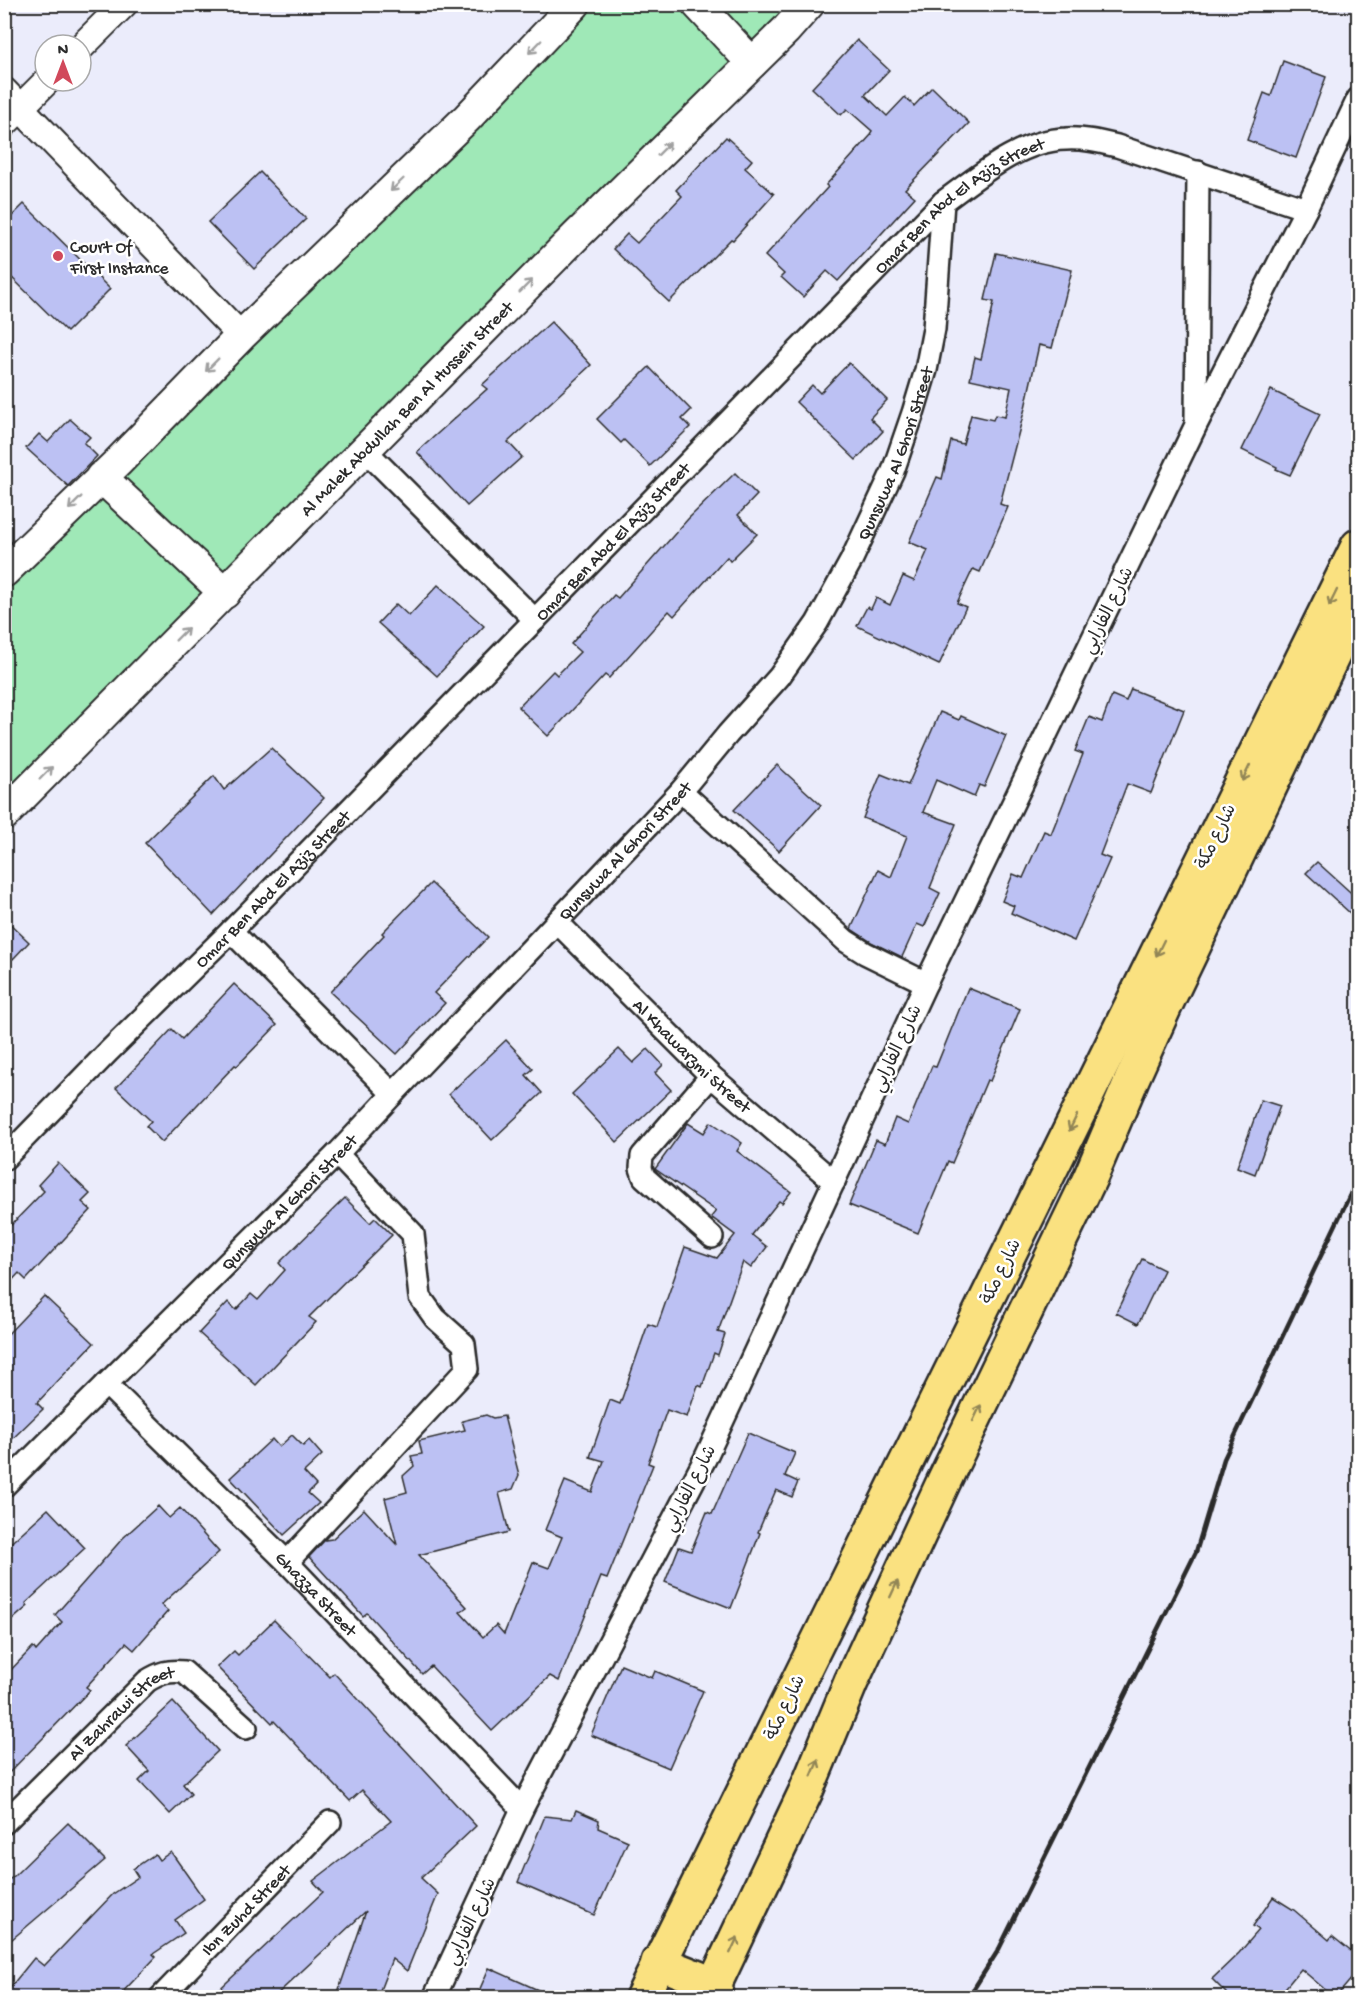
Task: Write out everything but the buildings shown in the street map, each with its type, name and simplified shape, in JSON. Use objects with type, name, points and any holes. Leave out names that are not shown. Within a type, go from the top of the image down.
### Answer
[{"type":"main road","points":[[4,572],[241,336],[467,118],[575,4]]},
{"type":"main road","points":[[697,4],[752,63]]},
{"type":"main road","name":"Al Malek Abdullah Ben Al Hussein Street","points":[[4,815],[576,236],[809,4]]},
{"type":"main road","points":[[101,477],[225,593]]},
{"type":"main road","name":"شارع مكة","points":[[642,1998],[1359,546]]},
{"type":"main road","name":"شارع مكة","points":[[712,1991],[806,1791],[852,1682],[943,1483],[1085,1189],[1165,1006],[1359,603]]},
{"type":"main road","points":[[658,1962],[712,1991]]},
{"type":"street","points":[[93,35],[123,4]]},
{"type":"street","points":[[33,91],[10,107],[241,336]]},
{"type":"street","name":"شارع الفارابي","points":[[434,1998],[522,1809],[705,1459],[926,983],[1196,425],[1359,99]]},
{"type":"street","name":"Omar Ben Abd El Aziz Street","points":[[4,1159],[231,931],[943,201],[1014,154],[1040,143],[1065,139],[1088,140],[1117,146],[1306,209]]},
{"type":"street","points":[[1196,425],[1198,172]]},
{"type":"street","name":"Qunsuwa Al Ghori Street","points":[[4,1486],[338,1154],[681,791],[779,677],[818,623],[852,561],[893,471],[926,370],[934,329],[943,201]]},
{"type":"street","points":[[365,450],[535,620]]},
{"type":"street","points":[[681,791],[846,940],[865,953],[926,983]]},
{"type":"street","name":"Al Khawarzmi Street","points":[[558,922],[711,1076],[834,1182]]},
{"type":"street","points":[[231,931],[393,1094]]},
{"type":"street","points":[[711,1076],[642,1156],[641,1168],[644,1177],[712,1237]]},
{"type":"street","points":[[287,1562],[467,1369],[464,1344],[435,1318],[420,1297],[413,1233],[338,1154]]},
{"type":"street","name":"Ghazza Street","points":[[106,1384],[287,1562],[522,1809]]},
{"type":"street","name":"Al Zahrawi Street","points":[[4,1823],[147,1680],[159,1673],[171,1670],[184,1672],[246,1728]]},
{"type":"street","name":"Ibn Zuhd Street","points":[[160,1998],[330,1822]]},
{"type":"green space","points":[[575,5],[795,5],[5,806],[5,588],[121,474]]},
{"type":"railway","points":[[968,1998],[999,1949],[1196,1552],[1224,1459],[1358,1178]]},
{"type":"place","name":"Court Of First Instance","points":[[58,256]]}]
